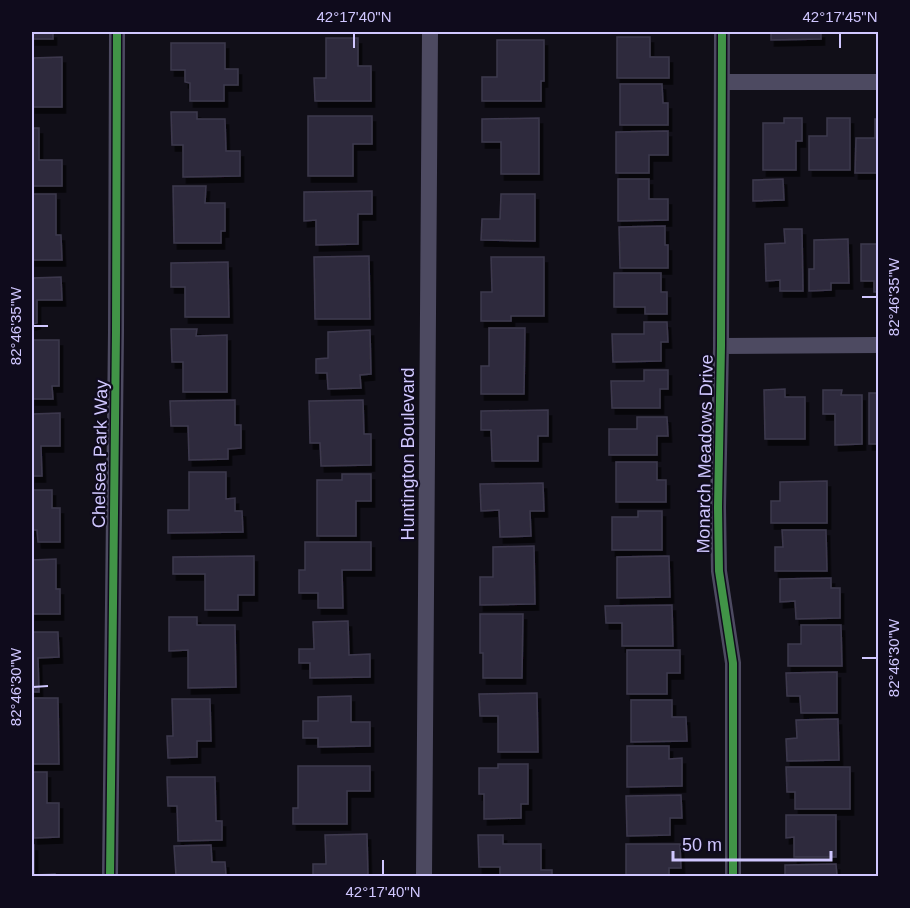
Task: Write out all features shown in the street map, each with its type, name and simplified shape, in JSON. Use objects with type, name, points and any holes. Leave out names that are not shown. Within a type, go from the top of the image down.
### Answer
[{"type":"street","name":"Chelsea Park Way","points":[[110,876],[117,32]]},
{"type":"street","name":"Huntington Boulevard","points":[[424,876],[430,32]]},
{"type":"street","name":"Monarch Meadows Drive","points":[[722,32],[718,507],[719,571],[733,663],[733,876]]},
{"type":"street","points":[[722,82],[879,82]]},
{"type":"street","points":[[721,346],[879,345]]},
{"type":"building","points":[[32,32],[53,32],[53,39],[32,39]]},
{"type":"building","points":[[771,32],[821,32],[821,39],[771,40]]},
{"type":"building","points":[[617,37],[650,37],[650,57],[669,57],[669,78],[617,78]]},
{"type":"building","points":[[326,38],[358,38],[358,66],[371,66],[371,101],[315,101],[314,78],[326,78]]},
{"type":"building","points":[[497,40],[544,40],[544,81],[541,81],[541,101],[482,101],[482,77],[497,77]]},
{"type":"building","points":[[171,43],[225,43],[225,69],[238,69],[238,85],[224,85],[224,101],[190,101],[190,83],[185,82],[185,70],[171,70]]},
{"type":"building","points":[[62,57],[62,107],[32,107],[32,58]]},
{"type":"building","points":[[620,84],[662,84],[663,103],[668,103],[668,125],[620,125]]},
{"type":"building","points":[[171,112],[197,112],[197,119],[225,119],[226,151],[240,151],[240,176],[183,177],[183,145],[172,145]]},
{"type":"building","points":[[308,116],[372,116],[372,144],[353,144],[353,176],[308,176]]},
{"type":"building","points":[[539,118],[539,174],[501,174],[501,142],[482,142],[482,119]]},
{"type":"building","points":[[784,118],[802,118],[802,141],[796,141],[796,170],[763,170],[763,123],[784,123]]},
{"type":"building","points":[[827,118],[850,118],[850,170],[809,170],[809,136],[827,136]]},
{"type":"building","points":[[875,119],[878,119],[878,173],[855,173],[856,138],[875,138]]},
{"type":"building","points":[[32,128],[39,128],[39,160],[62,160],[62,186],[32,186]]},
{"type":"building","points":[[668,131],[668,155],[649,155],[649,173],[616,173],[616,132]]},
{"type":"building","points":[[618,179],[649,179],[649,199],[668,199],[668,220],[618,221]]},
{"type":"building","points":[[783,179],[784,200],[753,201],[753,180]]},
{"type":"building","points":[[173,186],[206,186],[205,203],[225,203],[225,231],[221,231],[221,243],[174,243]]},
{"type":"building","points":[[372,191],[372,214],[358,214],[358,244],[316,245],[316,220],[304,221],[304,192]]},
{"type":"building","points":[[32,194],[56,194],[56,235],[61,235],[62,260],[32,260]]},
{"type":"building","points":[[501,194],[535,194],[535,241],[481,240],[482,219],[500,219]]},
{"type":"building","points":[[665,226],[668,268],[620,268],[619,227]]},
{"type":"building","points":[[784,229],[802,229],[803,291],[780,291],[780,280],[766,281],[765,244],[785,243]]},
{"type":"building","points":[[848,239],[849,283],[831,283],[831,290],[809,291],[809,269],[814,269],[814,240]]},
{"type":"building","points":[[861,244],[878,244],[878,292],[874,292],[874,281],[861,281]]},
{"type":"building","points":[[369,256],[370,319],[315,319],[314,257]]},
{"type":"building","points":[[491,257],[544,257],[544,316],[511,316],[511,321],[481,321],[481,292],[492,292]]},
{"type":"building","points":[[228,262],[229,317],[185,317],[185,287],[171,287],[171,263]]},
{"type":"building","points":[[614,273],[661,273],[661,292],[667,292],[667,314],[645,314],[645,307],[614,307]]},
{"type":"building","points":[[61,277],[62,300],[37,300],[37,323],[32,324],[32,278]]},
{"type":"building","points":[[644,322],[667,322],[668,342],[661,342],[661,361],[613,362],[612,334],[644,334]]},
{"type":"building","points":[[489,328],[525,328],[524,394],[481,394],[481,366],[489,366]]},
{"type":"building","points":[[171,329],[197,329],[196,336],[227,335],[227,392],[183,392],[183,362],[172,362]]},
{"type":"building","points":[[370,330],[371,374],[360,375],[361,388],[328,389],[327,373],[316,373],[316,359],[328,358],[328,332]]},
{"type":"building","points":[[32,340],[59,340],[59,386],[52,386],[53,399],[32,399]]},
{"type":"building","points":[[644,370],[668,370],[668,389],[660,389],[660,408],[612,408],[611,381],[644,381]]},
{"type":"building","points":[[785,389],[785,397],[805,397],[805,439],[765,439],[764,390]]},
{"type":"building","points":[[823,390],[842,390],[841,395],[862,395],[862,444],[835,445],[835,414],[823,414]]},
{"type":"building","points":[[869,393],[878,393],[878,444],[869,444]]},
{"type":"building","points":[[235,400],[235,425],[241,425],[241,448],[228,449],[228,459],[189,460],[188,426],[171,426],[170,401]]},
{"type":"building","points":[[363,400],[364,434],[371,434],[371,465],[321,466],[320,443],[310,443],[309,401]]},
{"type":"building","points":[[548,410],[548,436],[538,436],[538,461],[492,461],[491,430],[481,430],[481,411]]},
{"type":"building","points":[[60,413],[60,446],[41,446],[42,476],[32,476],[32,414]]},
{"type":"building","points":[[637,417],[667,417],[668,436],[657,436],[657,455],[609,455],[609,429],[637,429]]},
{"type":"building","points":[[616,462],[657,462],[657,480],[666,480],[666,502],[616,502]]},
{"type":"building","points":[[189,472],[226,472],[226,499],[235,498],[235,511],[242,511],[243,532],[168,533],[168,510],[189,510]]},
{"type":"building","points":[[342,474],[371,474],[371,501],[356,501],[356,536],[317,536],[317,480],[342,480]]},
{"type":"building","points":[[827,481],[827,523],[771,523],[771,501],[780,501],[780,482]]},
{"type":"building","points":[[543,483],[544,511],[530,511],[531,536],[500,537],[499,510],[481,511],[480,484]]},
{"type":"building","points":[[32,490],[52,490],[52,508],[60,508],[60,542],[38,542],[37,530],[32,530]]},
{"type":"building","points":[[638,511],[662,511],[662,550],[612,550],[612,517],[638,517]]},
{"type":"building","points":[[782,530],[826,530],[827,571],[775,571],[775,547],[783,547]]},
{"type":"building","points":[[305,542],[371,542],[371,570],[342,570],[343,608],[318,608],[318,593],[299,593],[299,570],[305,570]]},
{"type":"building","points":[[534,546],[535,604],[480,605],[480,577],[493,577],[493,547]]},
{"type":"building","points":[[254,556],[254,595],[238,595],[238,610],[205,610],[205,574],[173,574],[173,557]]},
{"type":"building","points":[[669,556],[670,597],[617,598],[617,557]]},
{"type":"building","points":[[56,559],[56,589],[60,589],[60,614],[32,614],[32,560]]},
{"type":"building","points":[[831,578],[831,588],[840,588],[840,618],[796,619],[795,601],[780,602],[780,579]]},
{"type":"building","points":[[672,605],[673,646],[622,646],[622,623],[606,623],[605,606]]},
{"type":"building","points":[[480,614],[523,614],[522,678],[483,678],[483,653],[480,653]]},
{"type":"building","points":[[169,617],[197,617],[197,625],[235,625],[236,687],[188,688],[188,650],[169,651]]},
{"type":"building","points":[[348,621],[349,655],[370,654],[370,677],[310,678],[310,663],[299,663],[299,649],[314,649],[313,622]]},
{"type":"building","points":[[801,625],[841,625],[842,666],[788,666],[788,644],[801,644]]},
{"type":"building","points":[[32,632],[58,632],[59,657],[38,658],[39,692],[32,692]]},
{"type":"building","points":[[627,650],[680,650],[680,673],[667,673],[667,694],[627,694]]},
{"type":"building","points":[[837,672],[837,713],[801,713],[800,696],[787,696],[786,673]]},
{"type":"building","points":[[537,693],[538,752],[498,752],[498,716],[480,716],[479,694]]},
{"type":"building","points":[[351,696],[351,722],[370,722],[370,746],[318,747],[318,738],[303,738],[303,721],[318,721],[318,697]]},
{"type":"building","points":[[32,698],[58,698],[59,764],[32,764]]},
{"type":"building","points":[[172,699],[210,699],[211,741],[197,741],[197,757],[168,758],[167,736],[173,736]]},
{"type":"building","points":[[631,700],[672,700],[672,717],[686,717],[687,741],[631,742]]},
{"type":"building","points":[[838,719],[839,760],[787,761],[786,739],[797,738],[796,720]]},
{"type":"building","points":[[627,746],[669,746],[669,759],[682,758],[682,786],[627,787]]},
{"type":"building","points":[[498,764],[528,764],[528,804],[521,804],[521,818],[484,819],[484,794],[479,794],[479,768],[498,768]]},
{"type":"building","points":[[298,766],[370,766],[370,791],[347,791],[347,824],[293,824],[293,808],[298,808]]},
{"type":"building","points":[[786,767],[850,767],[850,809],[795,809],[795,792],[787,792]]},
{"type":"building","points":[[32,772],[47,772],[47,803],[59,803],[59,837],[34,838]]},
{"type":"building","points":[[167,777],[215,777],[216,821],[222,821],[222,840],[178,841],[177,806],[168,806]]},
{"type":"building","points":[[681,795],[682,818],[670,818],[670,835],[627,836],[626,796]]},
{"type":"building","points":[[786,815],[836,815],[836,857],[794,857],[794,837],[786,838]]},
{"type":"building","points":[[367,834],[368,876],[313,876],[313,864],[326,864],[325,835]]},
{"type":"building","points":[[478,835],[503,835],[503,844],[541,844],[541,870],[552,870],[552,876],[500,876],[500,867],[479,867]]},
{"type":"building","points":[[626,844],[680,844],[681,868],[669,868],[669,876],[626,876]]},
{"type":"building","points":[[32,845],[34,845],[34,875],[55,874],[55,876],[32,876]]},
{"type":"building","points":[[211,845],[212,862],[225,862],[226,876],[176,876],[174,846]]},
{"type":"building","points":[[836,864],[837,876],[785,876],[785,865]]},
{"type":"cycle path","points":[[110,876],[117,32]]},
{"type":"cycle path","points":[[722,32],[718,507],[719,571],[733,663],[733,876]]}]
